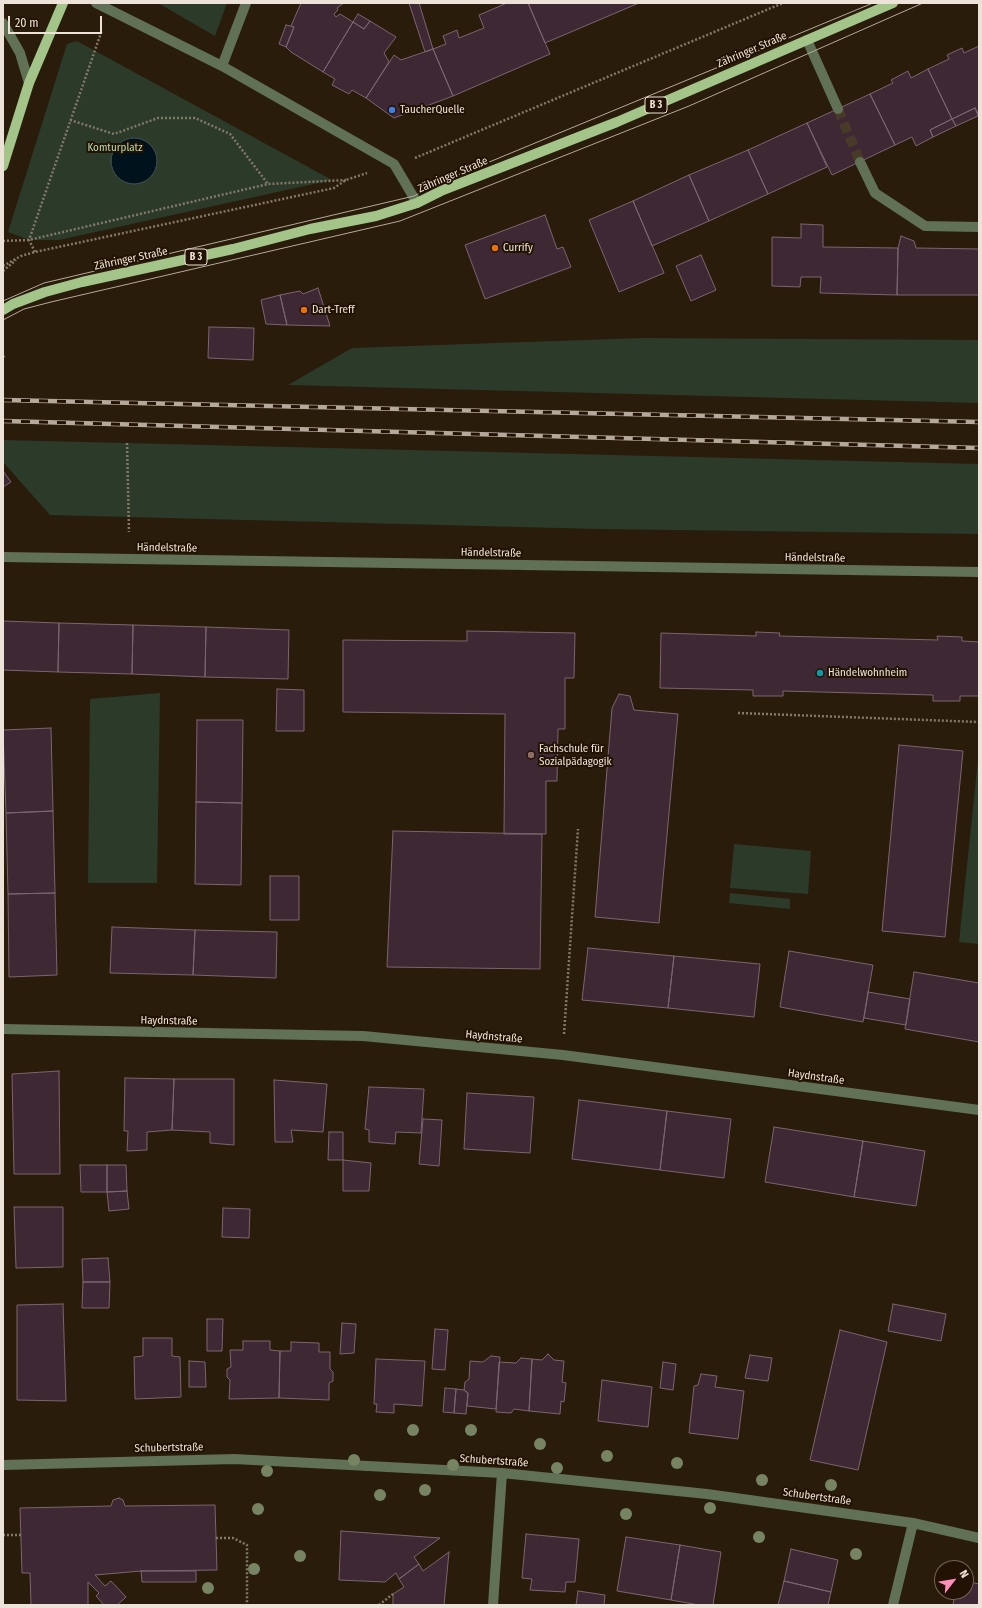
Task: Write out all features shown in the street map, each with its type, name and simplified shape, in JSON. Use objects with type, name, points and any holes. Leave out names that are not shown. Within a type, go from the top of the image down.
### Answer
[{"type":"main road","points":[[3,166],[30,83],[63,3]]},
{"type":"main road","name":"Zähringer Straße","points":[[3,310],[13,304],[45,292],[82,282],[233,249],[310,229],[376,216],[417,203],[443,190],[618,122],[893,3]]},
{"type":"street","points":[[96,3],[222,66],[394,164],[417,203]]},
{"type":"street","points":[[222,66],[246,3]]},
{"type":"street","points":[[3,23],[20,53],[30,83]]},
{"type":"street","points":[[807,40],[838,110]]},
{"type":"street","points":[[860,162],[875,193],[925,226],[979,227]]},
{"type":"street","name":"Händelstraße","points":[[3,557],[979,572]]},
{"type":"street","name":"Haydnstraße","points":[[3,1029],[363,1036],[563,1055],[979,1110]]},
{"type":"street","name":"Schubertstraße","points":[[3,1465],[234,1459],[502,1473],[707,1494],[912,1523],[979,1538]]},
{"type":"street","points":[[493,1605],[502,1473]]},
{"type":"street","points":[[893,1605],[912,1523]]},
{"type":"path","points":[[418,157],[783,3]]},
{"type":"path","points":[[35,252],[29,240],[110,10]]},
{"type":"path","points":[[70,120],[114,134],[158,118],[195,118],[230,134],[268,184]]},
{"type":"path","points":[[3,241],[29,240],[268,184],[346,180],[334,188],[35,252],[21,256],[3,266]]},
{"type":"path","points":[[3,271],[21,256]]},
{"type":"path","points":[[127,443],[129,532]]},
{"type":"path","points":[[738,713],[979,722]]},
{"type":"path","points":[[563,1055],[578,829]]},
{"type":"path","points":[[3,1535],[21,1535]]},
{"type":"path","points":[[216,1538],[233,1538],[247,1545],[247,1605]]},
{"type":"path","points":[[379,1605],[393,1594]]},
{"type":"green space","points":[[158,3],[227,3],[215,36]]},
{"type":"green space","name":"Komturplatz","points":[[77,41],[332,180],[59,240],[29,240],[8,232],[67,44]]},
{"type":"green space","points":[[642,338],[979,340],[979,403],[288,385],[352,348]]},
{"type":"green space","points":[[3,440],[979,464],[979,534],[599,529],[50,515],[3,462]]},
{"type":"green space","points":[[160,693],[157,883],[88,883],[90,699]]},
{"type":"green space","points":[[979,750],[979,944],[959,942]]},
{"type":"green space","points":[[734,844],[811,851],[808,894],[730,888]]},
{"type":"green space","points":[[730,893],[790,899],[790,909],[729,903]]},
{"type":"water","points":[[134,138],[147,142],[153,148],[157,161],[153,174],[147,180],[134,184],[121,180],[115,174],[111,161],[115,148],[121,142]]},
{"type":"building","points":[[301,3],[344,3],[337,8],[338,10],[334,14],[336,17],[340,14],[353,22],[323,72],[291,52],[286,47],[294,27],[291,26]]},
{"type":"building","points":[[409,3],[419,3],[433,49],[425,52]]},
{"type":"building","points":[[507,3],[528,3],[550,54],[453,96],[433,49],[446,44],[443,36],[457,30],[459,38],[484,28],[479,15]]},
{"type":"building","points":[[528,3],[639,3],[545,43]]},
{"type":"building","points":[[358,14],[370,21],[364,29],[353,22]]},
{"type":"building","points":[[370,21],[396,37],[384,53],[389,62],[366,98],[352,90],[349,94],[332,85],[335,79],[323,72],[353,22],[364,29]]},
{"type":"building","points":[[286,25],[294,27],[286,47],[279,44]]},
{"type":"building","points":[[979,46],[979,115],[975,108],[952,119],[928,69],[949,59],[947,55],[962,48],[964,53]]},
{"type":"building","points":[[433,49],[453,96],[394,118],[366,98],[394,55],[401,60]]},
{"type":"building","points":[[928,69],[952,119],[930,130],[933,137],[916,146],[912,137],[895,145],[870,94],[893,83],[891,80],[908,71],[911,78]]},
{"type":"building","points":[[870,94],[895,145],[832,175],[807,123]]},
{"type":"building","points":[[975,108],[978,116],[956,126],[952,119]]},
{"type":"building","points":[[952,119],[956,126],[933,137],[930,130]]},
{"type":"building","points":[[807,123],[827,167],[768,194],[748,150]]},
{"type":"building","points":[[748,150],[768,194],[709,221],[689,175]]},
{"type":"building","points":[[689,175],[709,221],[652,246],[633,201]]},
{"type":"building","points":[[633,201],[664,273],[619,292],[589,220]]},
{"type":"building","points":[[545,215],[557,249],[563,247],[571,267],[485,299],[465,245]]},
{"type":"building","points":[[801,224],[823,225],[823,247],[898,248],[897,295],[820,293],[821,277],[801,277],[800,287],[772,286],[772,237],[801,238]]},
{"type":"building","points":[[901,236],[914,241],[916,248],[979,249],[979,295],[897,295],[898,248]]},
{"type":"building","points":[[701,255],[716,290],[691,301],[676,266]]},
{"type":"building","name":"Dart-Treff","points":[[318,288],[330,326],[287,325],[280,295],[300,291],[303,294]]},
{"type":"building","points":[[280,295],[287,325],[266,324],[261,300]]},
{"type":"building","points":[[209,327],[254,328],[253,360],[208,358]]},
{"type":"building","points":[[3,471],[11,482],[3,487]]},
{"type":"building","points":[[3,621],[59,623],[58,672],[3,670]]},
{"type":"building","points":[[59,623],[133,625],[132,674],[58,672]]},
{"type":"building","points":[[133,625],[206,627],[205,677],[132,674]]},
{"type":"building","points":[[206,627],[289,630],[288,679],[205,677]]},
{"type":"building","name":"Fachschule für Sozialpädagogik","points":[[467,631],[575,633],[574,678],[565,678],[565,729],[558,729],[557,781],[546,781],[546,834],[504,834],[505,714],[343,712],[343,640],[467,641]]},
{"type":"building","name":"Händelwohnheim","points":[[756,632],[780,633],[779,636],[938,640],[937,636],[962,637],[962,641],[979,642],[979,696],[960,696],[960,701],[933,701],[933,695],[783,691],[783,696],[753,696],[753,690],[660,688],[661,633],[756,636]]},
{"type":"building","points":[[277,689],[304,690],[304,731],[276,731]]},
{"type":"building","points":[[619,694],[630,696],[634,710],[678,714],[659,923],[595,917],[612,708]]},
{"type":"building","points":[[197,720],[243,720],[242,803],[196,802]]},
{"type":"building","points":[[51,728],[53,811],[6,813],[3,730]]},
{"type":"building","points":[[899,745],[963,751],[945,937],[882,931]]},
{"type":"building","points":[[196,802],[242,803],[241,885],[195,884]]},
{"type":"building","points":[[53,811],[55,893],[8,894],[6,813]]},
{"type":"building","points":[[393,831],[542,834],[540,969],[387,967]]},
{"type":"building","points":[[270,876],[299,876],[299,920],[270,920]]},
{"type":"building","points":[[55,893],[57,975],[9,977],[8,894]]},
{"type":"building","points":[[112,927],[195,930],[193,975],[110,973]]},
{"type":"building","points":[[195,930],[277,932],[276,978],[193,975]]},
{"type":"building","points":[[588,948],[674,956],[668,1008],[582,1000]]},
{"type":"building","points":[[789,951],[873,965],[863,1022],[780,1007]]},
{"type":"building","points":[[674,956],[760,964],[754,1017],[668,1008]]},
{"type":"building","points":[[914,972],[979,983],[979,1042],[905,1029]]},
{"type":"building","points":[[868,992],[910,999],[906,1025],[864,1018]]},
{"type":"building","points":[[59,1071],[60,1174],[14,1174],[12,1074]]},
{"type":"building","points":[[125,1078],[174,1079],[172,1130],[147,1132],[147,1150],[127,1151],[128,1131],[124,1131]]},
{"type":"building","points":[[174,1079],[234,1079],[234,1145],[210,1143],[210,1132],[172,1130]]},
{"type":"building","points":[[274,1080],[327,1084],[323,1132],[291,1130],[293,1142],[275,1142]]},
{"type":"building","points":[[369,1087],[424,1089],[421,1133],[396,1132],[395,1144],[369,1142],[369,1130],[365,1129]]},
{"type":"building","points":[[467,1093],[534,1097],[530,1153],[464,1149]]},
{"type":"building","points":[[579,1100],[667,1111],[660,1170],[572,1159]]},
{"type":"building","points":[[667,1111],[731,1119],[724,1178],[660,1170]]},
{"type":"building","points":[[423,1119],[442,1120],[439,1166],[419,1164]]},
{"type":"building","points":[[774,1127],[863,1141],[854,1197],[765,1182]]},
{"type":"building","points":[[329,1132],[343,1132],[343,1160],[328,1160]]},
{"type":"building","points":[[863,1141],[925,1151],[916,1206],[854,1197]]},
{"type":"building","points":[[343,1160],[371,1163],[369,1191],[343,1191]]},
{"type":"building","points":[[80,1165],[107,1165],[107,1192],[81,1192]]},
{"type":"building","points":[[107,1165],[126,1165],[127,1191],[107,1192]]},
{"type":"building","points":[[127,1191],[129,1209],[109,1211],[107,1192]]},
{"type":"building","points":[[14,1207],[63,1207],[63,1267],[16,1268]]},
{"type":"building","points":[[223,1208],[250,1209],[249,1238],[222,1237]]},
{"type":"building","points":[[108,1258],[110,1282],[83,1282],[82,1259]]},
{"type":"building","points":[[83,1282],[110,1282],[109,1308],[82,1308]]},
{"type":"building","points":[[63,1304],[66,1401],[17,1400],[17,1305]]},
{"type":"building","points":[[893,1304],[946,1314],[941,1341],[888,1331]]},
{"type":"building","points":[[207,1319],[223,1319],[222,1351],[207,1351]]},
{"type":"building","points":[[342,1323],[356,1324],[354,1353],[340,1354]]},
{"type":"building","points":[[435,1329],[448,1330],[445,1370],[432,1369]]},
{"type":"building","points":[[840,1330],[887,1342],[858,1470],[810,1460]]},
{"type":"building","points":[[143,1338],[172,1338],[172,1356],[180,1357],[181,1397],[135,1399],[134,1357],[143,1356]]},
{"type":"building","points":[[243,1341],[270,1341],[270,1350],[280,1351],[279,1398],[229,1399],[230,1380],[227,1377],[227,1369],[231,1367],[230,1350],[243,1350]]},
{"type":"building","points":[[291,1342],[319,1343],[319,1352],[330,1352],[330,1369],[333,1372],[333,1381],[329,1383],[329,1400],[279,1398],[280,1351],[291,1351]]},
{"type":"building","points":[[548,1354],[554,1360],[564,1361],[562,1382],[566,1383],[564,1402],[561,1401],[560,1414],[529,1411],[532,1359],[542,1360]]},
{"type":"building","points":[[750,1355],[772,1358],[768,1381],[745,1378]]},
{"type":"building","points":[[491,1356],[500,1357],[496,1409],[467,1406],[468,1393],[464,1390],[465,1382],[469,1379],[470,1361],[483,1362]]},
{"type":"building","points":[[521,1358],[532,1359],[529,1411],[514,1409],[511,1413],[496,1412],[499,1362],[516,1363]]},
{"type":"building","points":[[376,1359],[425,1361],[422,1406],[394,1404],[394,1413],[376,1412],[377,1404],[374,1404]]},
{"type":"building","points":[[189,1361],[205,1362],[206,1387],[189,1387]]},
{"type":"building","points":[[663,1362],[676,1364],[673,1390],[660,1388]]},
{"type":"building","points":[[701,1374],[717,1376],[715,1387],[744,1391],[738,1439],[689,1433],[694,1386],[698,1385]]},
{"type":"building","points":[[602,1380],[652,1387],[648,1427],[598,1421]]},
{"type":"building","points":[[445,1388],[456,1389],[454,1413],[443,1412]]},
{"type":"building","points":[[456,1389],[464,1390],[468,1393],[466,1414],[454,1413]]},
{"type":"building","points":[[119,1498],[123,1500],[125,1506],[215,1505],[217,1570],[141,1571],[95,1575],[105,1586],[111,1581],[126,1597],[117,1605],[104,1605],[96,1596],[99,1593],[88,1582],[88,1605],[31,1605],[30,1573],[22,1573],[20,1508],[111,1506],[113,1500]]},
{"type":"building","points":[[341,1531],[440,1538],[414,1557],[419,1564],[399,1579],[396,1573],[385,1582],[339,1580]]},
{"type":"building","points":[[526,1534],[579,1539],[575,1582],[566,1582],[565,1592],[530,1590],[532,1579],[522,1578]]},
{"type":"building","points":[[626,1537],[680,1545],[671,1600],[617,1591]]},
{"type":"building","points":[[680,1545],[721,1552],[713,1605],[699,1605],[671,1600]]},
{"type":"building","points":[[791,1549],[838,1560],[831,1592],[784,1581]]},
{"type":"building","points":[[449,1552],[444,1605],[393,1605],[393,1594],[404,1587],[399,1579],[419,1564],[423,1571]]},
{"type":"building","points":[[141,1571],[196,1571],[196,1582],[142,1582]]},
{"type":"building","points":[[784,1581],[831,1592],[828,1605],[778,1605]]},
{"type":"building","points":[[974,1583],[979,1584],[979,1605],[953,1605],[954,1600],[974,1600]]},
{"type":"building","points":[[578,1591],[605,1595],[604,1605],[576,1605]]},
{"type":"tunnel","points":[[838,109],[860,162]]},
{"type":"tram line","points":[[3,301],[44,283],[414,196],[441,182],[873,3]]},
{"type":"tram line","points":[[3,320],[24,309],[51,302],[400,221],[689,106],[923,3]]},
{"type":"railway","points":[[3,400],[979,422]]},
{"type":"railway","points":[[3,421],[979,448]]},
{"type":"place","name":"TaucherQuelle","points":[[392,110]]},
{"type":"place","name":"Currify","points":[[495,248]]},
{"type":"place","name":"Dart-Treff","points":[[304,310]]},
{"type":"place","name":"Händelwohnheim","points":[[820,673]]},
{"type":"place","name":"Fachschule für Sozialpädagogik","points":[[531,755]]}]
